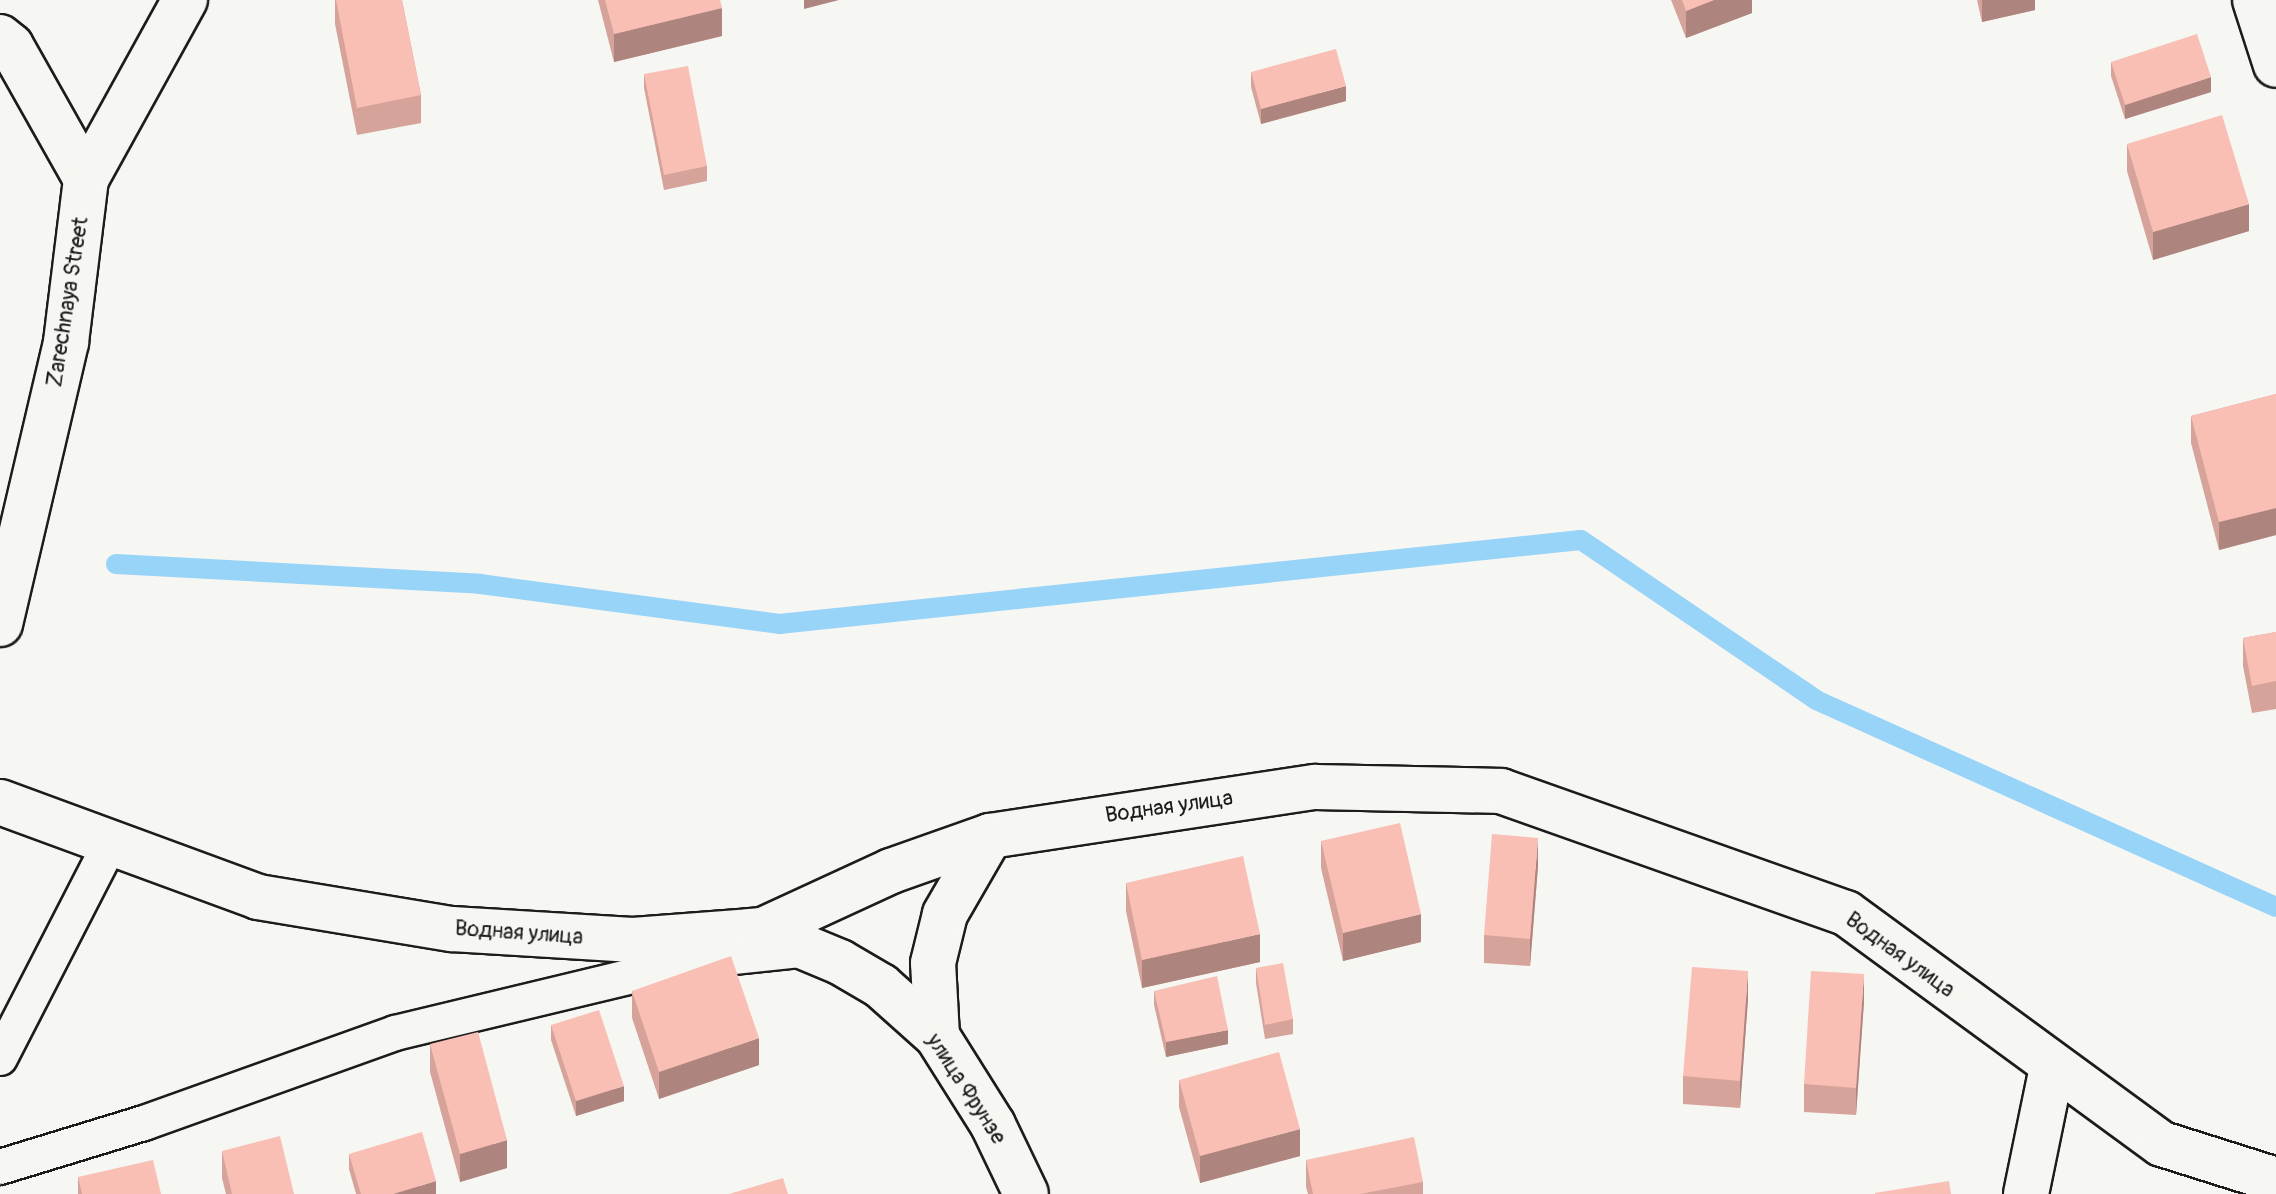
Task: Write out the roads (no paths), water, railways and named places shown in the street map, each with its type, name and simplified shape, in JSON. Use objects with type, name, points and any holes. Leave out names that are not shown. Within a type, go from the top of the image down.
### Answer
[{"type":"street","name":"Zarechnaya Street","points":[[0,624],[66,342],[86,179],[185,0]]},
{"type":"street","points":[[2255,0],[2276,65]]},
{"type":"street","points":[[0,37],[11,46],[86,179]]},
{"type":"street","name":"Водная улица","points":[[0,802],[112,840],[258,897],[452,929],[633,940],[763,930],[891,871],[990,836],[1315,787],[1501,791],[1846,913],[2052,1067],[2162,1144],[2276,1180]]},
{"type":"street","points":[[937,1036],[933,963],[945,914],[990,836]]},
{"type":"street","name":"улица Фрунзе","points":[[763,930],[811,949],[881,986],[937,1036],[993,1125],[1026,1194]]},
{"type":"street","points":[[2026,1194],[2052,1067]]},
{"type":"lane","points":[[0,1058],[112,840]]},
{"type":"lane","points":[[0,1167],[144,1123],[395,1033],[696,961],[811,949]]},
{"type":"waterway","points":[[116,564],[480,584],[779,624],[1581,540],[1816,700],[2276,907]]}]
